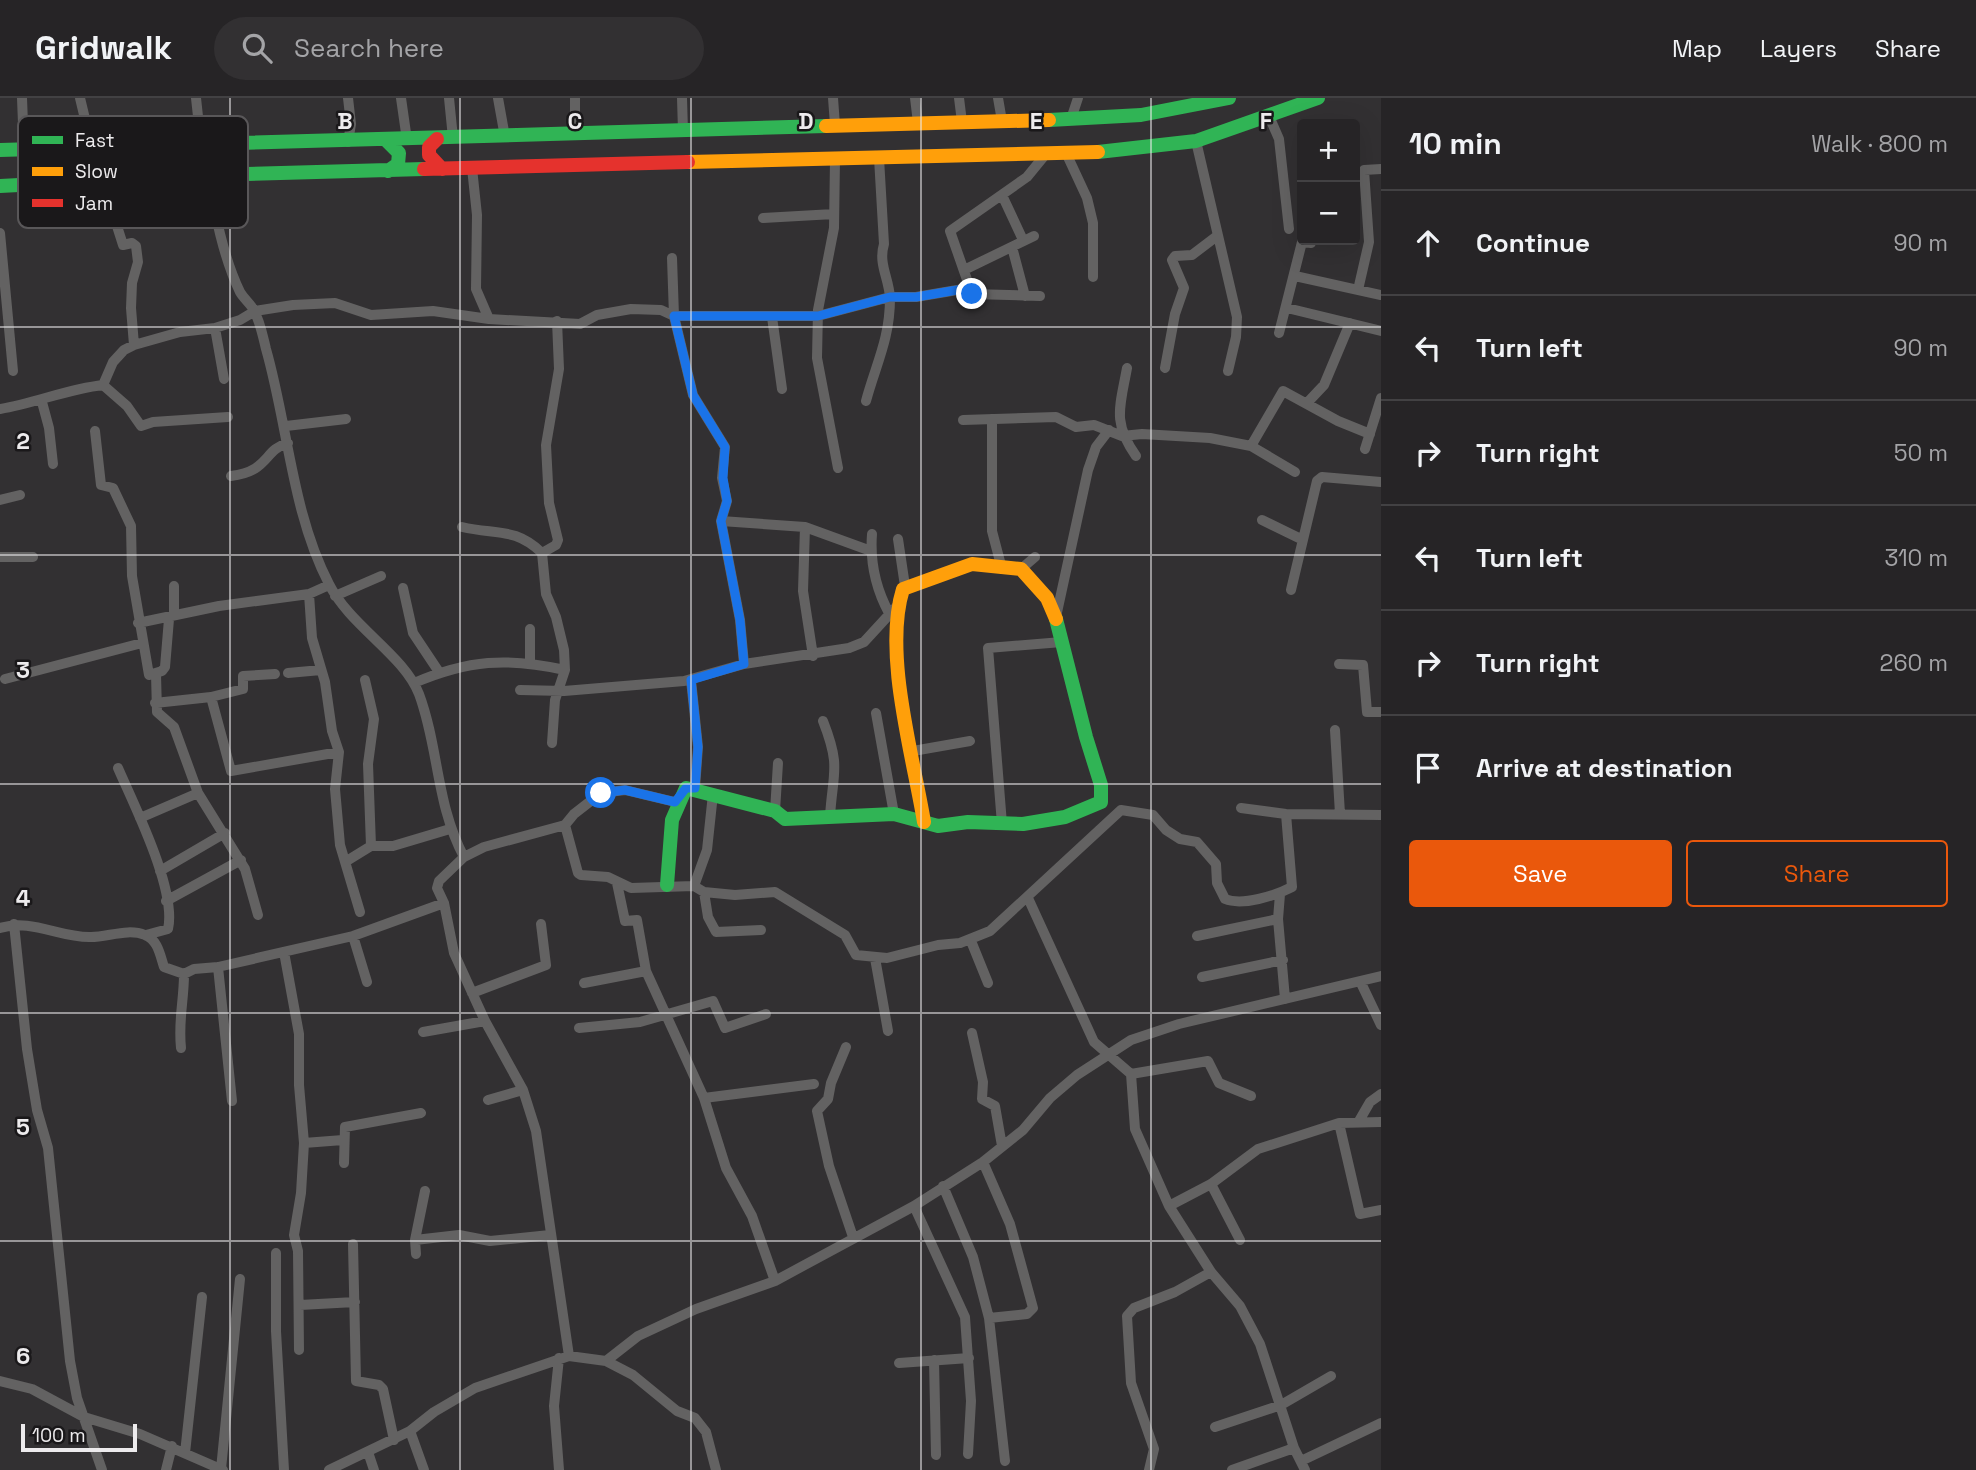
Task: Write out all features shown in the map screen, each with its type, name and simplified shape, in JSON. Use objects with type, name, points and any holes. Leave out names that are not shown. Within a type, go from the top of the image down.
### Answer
[{"type":"main road","points":[[248,143],[1071,120],[1141,116],[1229,98]]},
{"type":"main road","points":[[248,174],[1067,155],[1196,141],[1318,98]]},
{"type":"main road","points":[[437,139],[429,145],[427,153],[431,162],[442,169]]},
{"type":"main road","points":[[387,141],[399,153],[398,164],[388,171]]},
{"type":"main road","points":[[0,150],[18,149]]},
{"type":"main road","points":[[0,186],[18,185]]},
{"type":"main road","points":[[667,885],[675,802],[686,788],[695,788],[775,811],[785,819],[894,814],[905,821],[941,826],[968,822],[1025,826],[1073,816],[1101,802],[1104,792],[1091,757],[1056,617],[1044,591],[1025,576],[1021,569],[972,564],[905,586],[893,609],[896,659],[925,822]]},
{"type":"street","points":[[22,98],[23,116]]},
{"type":"street","points":[[80,98],[84,116]]},
{"type":"street","points":[[196,98],[198,116]]},
{"type":"street","points":[[348,98],[351,124],[348,142]]},
{"type":"street","points":[[401,98],[407,140]]},
{"type":"street","points":[[449,98],[453,138]]},
{"type":"street","points":[[498,98],[505,136]]},
{"type":"street","points":[[575,98],[575,134]]},
{"type":"street","points":[[682,98],[683,131]]},
{"type":"street","points":[[833,98],[835,125]]},
{"type":"street","points":[[915,98],[918,123]]},
{"type":"street","points":[[959,98],[962,122]]},
{"type":"street","points":[[998,98],[1002,121]]},
{"type":"street","points":[[1071,120],[1078,98]]},
{"type":"street","points":[[1269,116],[1279,139],[1289,229]]},
{"type":"street","points":[[1196,141],[1237,317],[1236,337],[1228,371]]},
{"type":"street","points":[[1040,296],[972,294],[950,231],[1027,177],[1045,155]]},
{"type":"street","points":[[1067,155],[1087,198],[1093,222],[1093,277]]},
{"type":"street","points":[[866,401],[886,345],[890,297],[880,254],[884,234],[878,159]]},
{"type":"street","points":[[835,160],[830,260],[818,316],[817,358],[838,468]]},
{"type":"street","points":[[472,169],[477,215],[476,289],[489,319]]},
{"type":"street","points":[[1358,290],[1369,242],[1364,170],[1381,169]]},
{"type":"street","points":[[1002,195],[1023,240]]},
{"type":"street","points":[[763,218],[834,214]]},
{"type":"street","points":[[118,228],[123,245],[132,243],[137,254],[131,309],[134,345]]},
{"type":"street","points":[[220,228],[241,293],[254,311],[286,426],[308,533],[335,596],[414,683],[429,733],[450,829],[464,857]]},
{"type":"street","points":[[0,233],[13,371]]},
{"type":"street","points":[[964,270],[1034,236]]},
{"type":"street","points":[[1165,368],[1175,314],[1184,288],[1172,260],[1175,256],[1192,255],[1217,236]]},
{"type":"street","points":[[1279,333],[1301,245]]},
{"type":"street","points":[[1012,247],[1026,296]]},
{"type":"street","points":[[672,258],[674,316],[693,395],[725,447],[723,478],[727,501],[721,521],[740,620],[744,664]]},
{"type":"street","points":[[1295,276],[1381,295]]},
{"type":"street","points":[[103,385],[113,362],[124,350],[134,345],[180,332],[215,328],[240,320],[254,311],[335,303],[371,315],[433,311],[489,319],[580,324],[597,315],[631,309],[661,310],[674,316],[818,316],[890,297],[916,297],[969,288]]},
{"type":"street","points":[[1287,308],[1381,331]]},
{"type":"street","points":[[772,317],[782,388]]},
{"type":"street","points":[[542,552],[556,545],[558,540],[550,503],[546,445],[559,369],[557,321]]},
{"type":"street","points":[[1307,403],[1324,385],[1350,323]]},
{"type":"street","points":[[215,328],[225,379]]},
{"type":"street","points":[[1127,368],[1119,410],[1122,436],[1136,456]]},
{"type":"street","points":[[0,409],[43,402],[75,388],[103,385],[127,406],[141,426],[153,422],[228,417]]},
{"type":"street","points":[[1251,446],[1283,391],[1370,434]]},
{"type":"street","points":[[1365,449],[1381,398]]},
{"type":"street","points":[[43,402],[51,436],[53,464]]},
{"type":"street","points":[[963,420],[1056,417],[1076,427],[1094,425],[1122,436],[1178,434],[1251,446],[1295,472]]},
{"type":"street","points":[[286,426],[346,419]]},
{"type":"street","points":[[992,419],[992,531],[1002,569]]},
{"type":"street","points":[[1056,617],[1088,470],[1096,447],[1109,430]]},
{"type":"street","points":[[95,431],[101,485],[113,488],[131,526],[130,547],[138,623],[148,673],[156,674],[165,667],[174,586]]},
{"type":"street","points":[[232,476],[256,470],[267,462],[278,446],[288,443]]},
{"type":"street","points":[[1292,590],[1320,478],[1381,482]]},
{"type":"street","points":[[0,499],[20,495]]},
{"type":"street","points":[[1262,520],[1303,540]]},
{"type":"street","points":[[721,521],[804,527],[871,551]]},
{"type":"street","points":[[462,527],[489,533],[518,534],[542,552],[546,594],[560,631],[565,670],[557,691],[552,743]]},
{"type":"street","points":[[804,527],[803,592],[813,656]]},
{"type":"street","points":[[520,690],[557,691],[691,680],[744,664],[813,656],[864,642],[893,609],[880,598],[871,551],[872,534]]},
{"type":"street","points":[[898,540],[905,586]]},
{"type":"street","points":[[0,557],[33,556]]},
{"type":"street","points":[[1021,569],[1035,557]]},
{"type":"street","points":[[335,596],[381,576]]},
{"type":"street","points":[[138,623],[309,594],[329,584]]},
{"type":"street","points":[[403,588],[413,632],[439,672]]},
{"type":"street","points":[[309,594],[312,638],[339,752],[336,803],[345,862],[360,912]]},
{"type":"street","points":[[530,629],[530,662]]},
{"type":"street","points":[[1002,824],[988,648],[1062,642]]},
{"type":"street","points":[[5,679],[142,643]]},
{"type":"street","points":[[414,683],[439,672],[495,660],[530,662],[565,670]]},
{"type":"street","points":[[1339,664],[1363,665],[1367,712],[1381,712]]},
{"type":"street","points":[[288,673],[321,670]]},
{"type":"street","points":[[155,703],[159,697],[156,674]]},
{"type":"street","points":[[155,703],[211,697],[243,689],[243,676],[275,674]]},
{"type":"street","points":[[365,680],[374,719],[368,764],[371,846]]},
{"type":"street","points":[[691,680],[698,738],[695,788]]},
{"type":"street","points":[[211,697],[231,771],[339,752]]},
{"type":"street","points":[[155,703],[158,712],[174,727],[198,793],[241,860],[258,915]]},
{"type":"street","points":[[876,713],[894,814]]},
{"type":"street","points":[[823,721],[835,753],[836,768],[830,816]]},
{"type":"street","points":[[1335,730],[1340,814]]},
{"type":"street","points":[[914,751],[970,741]]},
{"type":"street","points":[[775,811],[778,763]]},
{"type":"street","points":[[0,928],[13,924],[55,930],[68,936],[105,937],[121,932],[146,935],[168,929],[160,871],[118,768]]},
{"type":"street","points":[[559,1470],[554,1406],[564,1357],[536,1131],[523,1090],[485,1021],[454,953],[444,903],[438,888],[439,881],[464,857],[484,847],[565,825],[574,814],[601,793],[625,790],[675,802]]},
{"type":"street","points":[[140,818],[198,793]]},
{"type":"street","points":[[694,886],[707,850],[713,794]]},
{"type":"street","points":[[1241,808],[1286,814],[1381,815]]},
{"type":"street","points":[[565,825],[578,873],[608,877],[631,888],[694,886],[704,892],[735,895],[775,892],[845,935],[856,955],[887,958],[971,941],[989,931],[1121,810],[1153,815],[1166,830],[1180,839],[1196,842],[1216,864],[1217,883],[1225,899],[1246,903],[1255,897],[1280,894],[1292,887],[1286,814]]},
{"type":"street","points":[[345,862],[371,846],[393,846],[450,829]]},
{"type":"street","points":[[160,871],[226,833]]},
{"type":"street","points":[[166,901],[241,860]]},
{"type":"street","points":[[617,883],[625,921],[637,920],[646,971],[704,1098],[726,1168],[752,1216],[775,1281]]},
{"type":"street","points":[[704,892],[708,918],[716,932],[761,930]]},
{"type":"street","points":[[1280,894],[1278,919],[1285,999]]},
{"type":"street","points":[[1028,898],[1094,1042],[1131,1074],[1135,1129],[1169,1206],[1211,1272],[1240,1306],[1255,1334],[1294,1448],[1303,1466],[1381,1423]]},
{"type":"street","points":[[146,935],[158,947],[164,967],[184,974],[194,969],[218,967],[353,936],[444,903]]},
{"type":"street","points":[[1197,936],[1278,919]]},
{"type":"street","points":[[13,924],[27,1049],[37,1110],[48,1148],[70,1361],[83,1417],[102,1470]]},
{"type":"street","points":[[472,993],[546,965],[541,924]]},
{"type":"street","points":[[353,936],[367,982]]},
{"type":"street","points":[[971,941],[988,983]]},
{"type":"street","points":[[284,952],[299,1034],[299,1085],[304,1143],[302,1193],[294,1235],[298,1251],[299,1350]]},
{"type":"street","points":[[875,958],[888,1031]]},
{"type":"street","points":[[1202,977],[1283,960]]},
{"type":"street","points":[[218,967],[232,1101]]},
{"type":"street","points":[[584,983],[646,971]]},
{"type":"street","points":[[181,1048],[178,1016],[184,997],[184,974]]},
{"type":"street","points":[[606,1361],[638,1336],[696,1309],[775,1281],[914,1206],[982,1162],[1023,1130],[1050,1098],[1131,1040],[1381,976]]},
{"type":"street","points":[[1361,983],[1381,1025]]},
{"type":"street","points":[[579,1028],[640,1022],[664,1013],[714,1002],[725,1028],[766,1014]]},
{"type":"street","points":[[423,1032],[485,1021]]},
{"type":"street","points":[[972,1033],[984,1082],[982,1099],[995,1106],[1002,1146]]},
{"type":"street","points":[[846,1047],[831,1083],[828,1098],[817,1111],[829,1166],[853,1237]]},
{"type":"street","points":[[1131,1074],[1208,1061],[1219,1083],[1251,1096]]},
{"type":"street","points":[[704,1098],[814,1084]]},
{"type":"street","points":[[488,1100],[523,1090]]},
{"type":"street","points":[[1359,1121],[1370,1102],[1381,1094]]},
{"type":"street","points":[[344,1163],[345,1127],[421,1113]]},
{"type":"street","points":[[1169,1206],[1211,1184],[1258,1149],[1339,1123],[1381,1122]]},
{"type":"street","points":[[1339,1123],[1360,1214],[1381,1210]]},
{"type":"street","points":[[304,1143],[343,1140]]},
{"type":"street","points":[[982,1162],[1010,1224],[1033,1308],[1027,1314],[989,1318]]},
{"type":"street","points":[[1211,1184],[1240,1240]]},
{"type":"street","points":[[943,1186],[973,1257],[989,1318],[1006,1461]]},
{"type":"street","points":[[416,1254],[415,1240],[425,1191]]},
{"type":"street","points":[[914,1206],[965,1317],[971,1401],[968,1454]]},
{"type":"street","points":[[415,1240],[459,1235],[490,1241],[550,1235]]},
{"type":"street","points":[[353,1244],[356,1381],[379,1385],[383,1389],[394,1440]]},
{"type":"street","points":[[276,1253],[276,1331],[284,1470]]},
{"type":"street","points":[[1149,1470],[1154,1449],[1131,1382],[1127,1316],[1134,1308],[1175,1292],[1211,1272]]},
{"type":"street","points":[[0,1381],[32,1389],[83,1417],[172,1446],[222,1470],[240,1279]]},
{"type":"street","points":[[186,1453],[202,1297]]},
{"type":"street","points":[[300,1305],[355,1302]]},
{"type":"street","points":[[329,1470],[394,1440],[475,1388],[564,1357],[606,1361],[633,1375],[677,1410],[695,1418],[706,1432],[716,1470]]},
{"type":"street","points":[[899,1363],[969,1358]]},
{"type":"street","points":[[934,1360],[936,1455]]},
{"type":"street","points":[[1215,1427],[1281,1405],[1331,1376]]},
{"type":"street","points":[[410,1431],[424,1470]]},
{"type":"street","points":[[166,1470],[172,1446]]},
{"type":"street","points":[[1231,1470],[1294,1448]]},
{"type":"street","points":[[368,1452],[374,1470]]},
{"type":"traffic: fast","points":[[1049,120],[1141,115],[1229,98]]},
{"type":"traffic: fast","points":[[1098,152],[1196,141],[1318,98]]},
{"type":"traffic: fast","points":[[248,143],[826,126]]},
{"type":"traffic: fast","points":[[387,141],[399,153],[398,164],[388,171]]},
{"type":"traffic: fast","points":[[0,150],[18,149]]},
{"type":"traffic: fast","points":[[248,174],[424,169]]},
{"type":"traffic: fast","points":[[0,186],[18,185]]},
{"type":"traffic: fast","points":[[667,885],[672,820],[686,788],[775,811],[785,819],[894,814],[938,826],[968,822],[1023,824],[1065,817],[1101,802],[1101,785],[1056,619]]},
{"type":"traffic: slow","points":[[826,126],[1049,120]]},
{"type":"traffic: slow","points":[[688,162],[1098,152]]},
{"type":"traffic: slow","points":[[924,822],[898,673],[896,643],[903,589],[972,564],[1021,569],[1047,598],[1056,619]]},
{"type":"traffic: jam","points":[[437,139],[429,147],[429,155],[442,169]]},
{"type":"traffic: jam","points":[[424,169],[688,162]]},
{"type":"route","points":[[601,793],[625,790],[675,802],[686,788],[695,788],[698,729],[691,680],[744,664],[740,620],[721,521],[727,501],[722,465],[725,447],[702,414],[693,395],[674,316],[818,316],[890,297],[916,297],[969,288],[972,294]]}]
